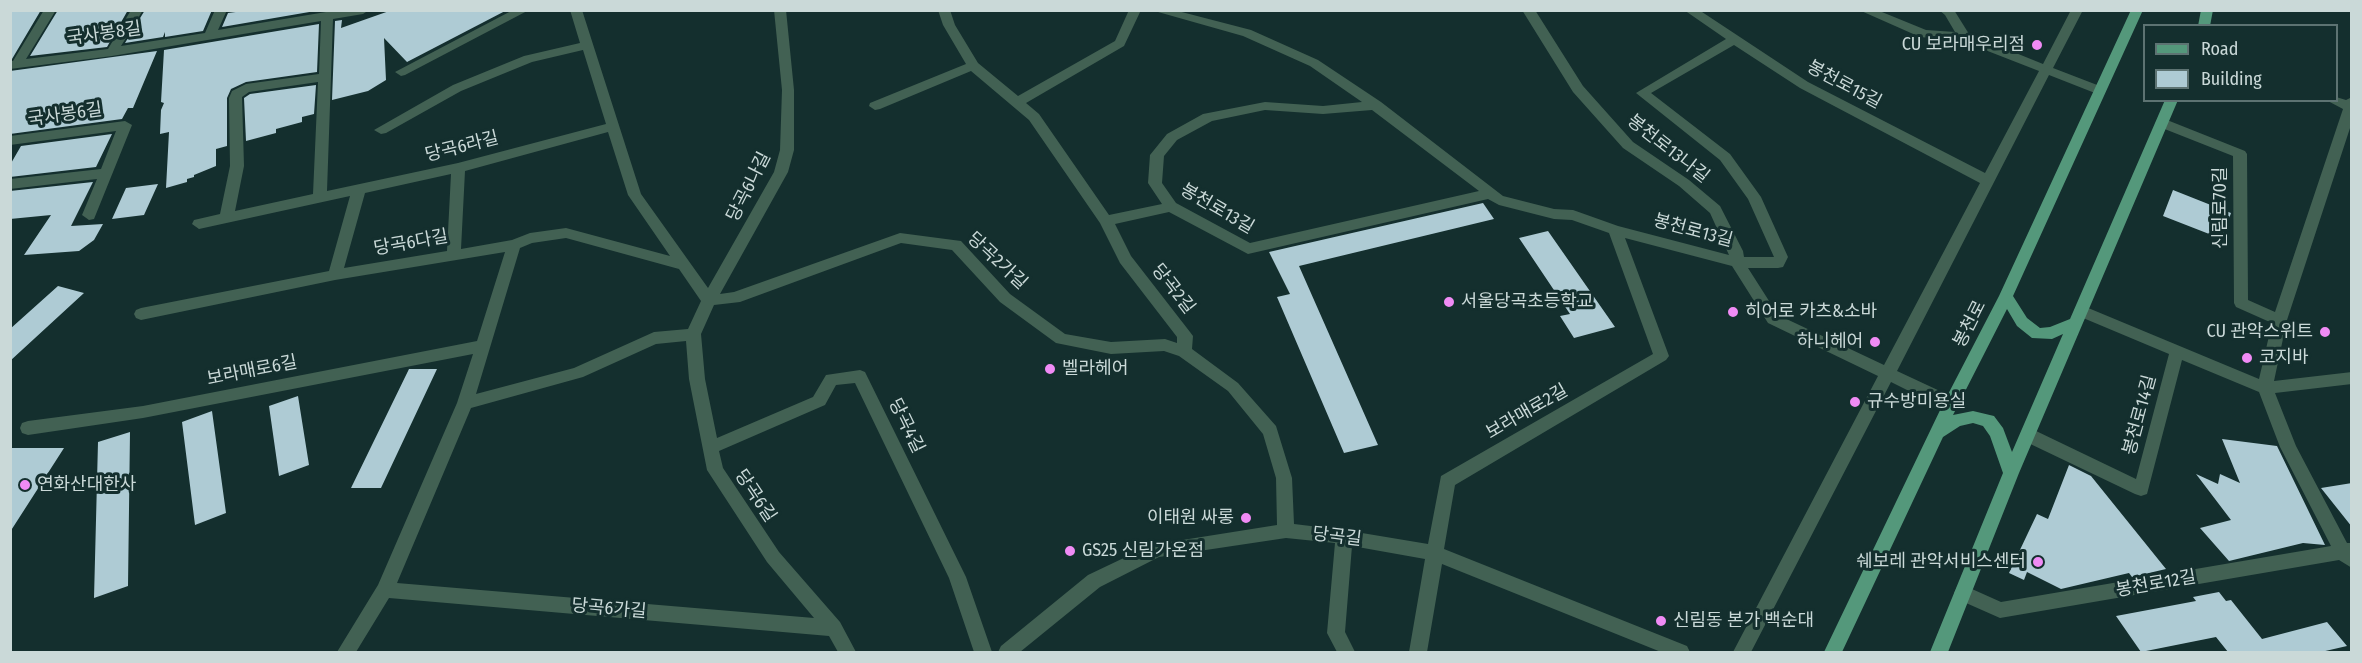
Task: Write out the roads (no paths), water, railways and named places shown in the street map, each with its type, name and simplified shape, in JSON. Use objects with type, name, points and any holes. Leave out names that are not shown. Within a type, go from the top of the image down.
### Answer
[{"type":"main road","name":"봉천로","points":[[1833,652],[1951,404],[2006,296],[2137,10]]},
{"type":"main road","points":[[1939,652],[2011,473],[2171,102]]},
{"type":"main road","points":[[2006,296],[2022,322],[2037,334],[2052,333],[2079,317]]},
{"type":"main road","points":[[1938,433],[1956,421],[1973,417],[1988,421],[1997,433],[2011,473]]},
{"type":"street","points":[[14,65],[50,10]]},
{"type":"street","points":[[112,52],[137,10]]},
{"type":"street","points":[[209,37],[221,10]]},
{"type":"street","name":"국사봉8길","points":[[14,65],[209,37],[311,16],[327,18],[363,10]]},
{"type":"street","points":[[401,72],[523,10]]},
{"type":"street","points":[[465,403],[578,373],[654,338],[693,334],[709,300],[635,195],[576,10]]},
{"type":"street","name":"당곡6나길","points":[[709,300],[781,172],[787,150],[788,90],[780,10]]},
{"type":"street","name":"당곡2길","points":[[944,10],[949,25],[973,66],[1034,117],[1106,221],[1125,259],[1185,336],[1184,352]]},
{"type":"street","points":[[1016,103],[1120,43],[1135,10]]},
{"type":"street","name":"봉천로13길","points":[[1157,10],[1247,33],[1314,63],[1376,105],[1499,200],[1554,214],[1573,215],[1615,230],[1737,262],[1773,319],[1951,404]]},
{"type":"street","name":"봉천로13나길","points":[[1528,10],[1578,89],[1628,145],[1684,183],[1715,210],[1736,251],[1737,262]]},
{"type":"street","name":"봉천로15길","points":[[1690,10],[1804,85],[1988,181]]},
{"type":"street","points":[[1865,10],[1924,34],[1964,37],[2100,91]]},
{"type":"street","points":[[1945,10],[1950,13],[1964,37]]},
{"type":"street","points":[[1742,652],[2077,10]]},
{"type":"street","points":[[2206,24],[2215,10]]},
{"type":"street","points":[[320,199],[327,18]]},
{"type":"street","points":[[1733,40],[1642,93],[1725,157],[1754,197],[1780,257],[1778,263],[1737,262]]},
{"type":"street","points":[[381,130],[468,83],[528,59],[587,45]]},
{"type":"street","points":[[875,106],[973,66]]},
{"type":"street","points":[[226,219],[237,166],[235,98],[237,94],[246,88],[324,77]]},
{"type":"street","name":"봉천로13길","points":[[1376,105],[1323,110],[1265,106],[1208,117],[1172,137],[1157,155],[1155,183],[1171,207],[1248,249],[1489,194]]},
{"type":"street","points":[[2349,554],[2288,447],[2265,388],[2280,320],[2351,105]]},
{"type":"street","name":"신림로70길","points":[[2162,123],[2240,154],[2241,303],[2280,320]]},
{"type":"street","name":"국사봉6길","points":[[10,141],[125,125],[106,173]]},
{"type":"street","name":"당곡6라길","points":[[200,224],[458,168],[612,127]]},
{"type":"street","points":[[454,255],[458,168]]},
{"type":"street","points":[[10,184],[106,173],[89,215]]},
{"type":"street","points":[[335,276],[359,190]]},
{"type":"street","points":[[1106,221],[1171,207]]},
{"type":"street","name":"보라매로2길","points":[[1418,652],[1448,481],[1661,356],[1615,230]]},
{"type":"street","name":"당곡6다길","points":[[141,314],[335,276],[514,245],[530,238],[566,233],[685,265]]},
{"type":"street","name":"당곡2가길","points":[[709,300],[735,298],[900,238],[956,245],[1005,298],[1061,339],[1111,348],[1165,345],[1184,352]]},
{"type":"street","points":[[346,652],[385,590],[465,403],[514,245]]},
{"type":"street","points":[[2079,317],[2177,351],[2265,388],[2352,378]]},
{"type":"street","name":"당곡6길","points":[[693,334],[697,379],[715,470],[773,556],[834,628],[848,652]]},
{"type":"street","name":"보라매로6길","points":[[28,428],[143,412],[483,346]]},
{"type":"street","name":"봉천로14길","points":[[2028,435],[2141,489],[2177,351]]},
{"type":"street","points":[[1184,352],[1233,387],[1269,431],[1284,478],[1286,531]]},
{"type":"street","name":"당곡4길","points":[[710,448],[819,401],[831,379],[860,376],[957,577],[983,652]]},
{"type":"street","name":"당곡길","points":[[1007,652],[1094,581],[1157,550],[1286,531],[1344,537],[1434,553],[1681,652]]},
{"type":"street","points":[[1344,537],[1336,633],[1346,652]]},
{"type":"street","name":"봉천로12길","points":[[1963,593],[2000,610],[2349,554]]},
{"type":"street","name":"당곡6가길","points":[[385,590],[834,628]]},
{"type":"place","name":"CU 보라매우리점","points":[[2037,45]]},
{"type":"place","name":"서울당곡초등학교","points":[[1449,302]]},
{"type":"place","name":"히어로 카츠&소바","points":[[1733,312]]},
{"type":"place","name":"CU 관악스위트","points":[[2325,332]]},
{"type":"place","name":"하니헤어","points":[[1875,342]]},
{"type":"place","name":"코지바","points":[[2247,358]]},
{"type":"place","name":"벨라헤어","points":[[1050,369]]},
{"type":"place","name":"규수방미용실","points":[[1855,402]]},
{"type":"place","name":"연화산대한사","points":[[25,485]]},
{"type":"place","name":"이태원 싸롱","points":[[1246,518]]},
{"type":"place","name":"GS25 신림가온점","points":[[1070,551]]},
{"type":"place","name":"쉐보레 관악서비스센터","points":[[2038,562]]},
{"type":"place","name":"신림동 본가 백순대","points":[[1661,621]]}]
